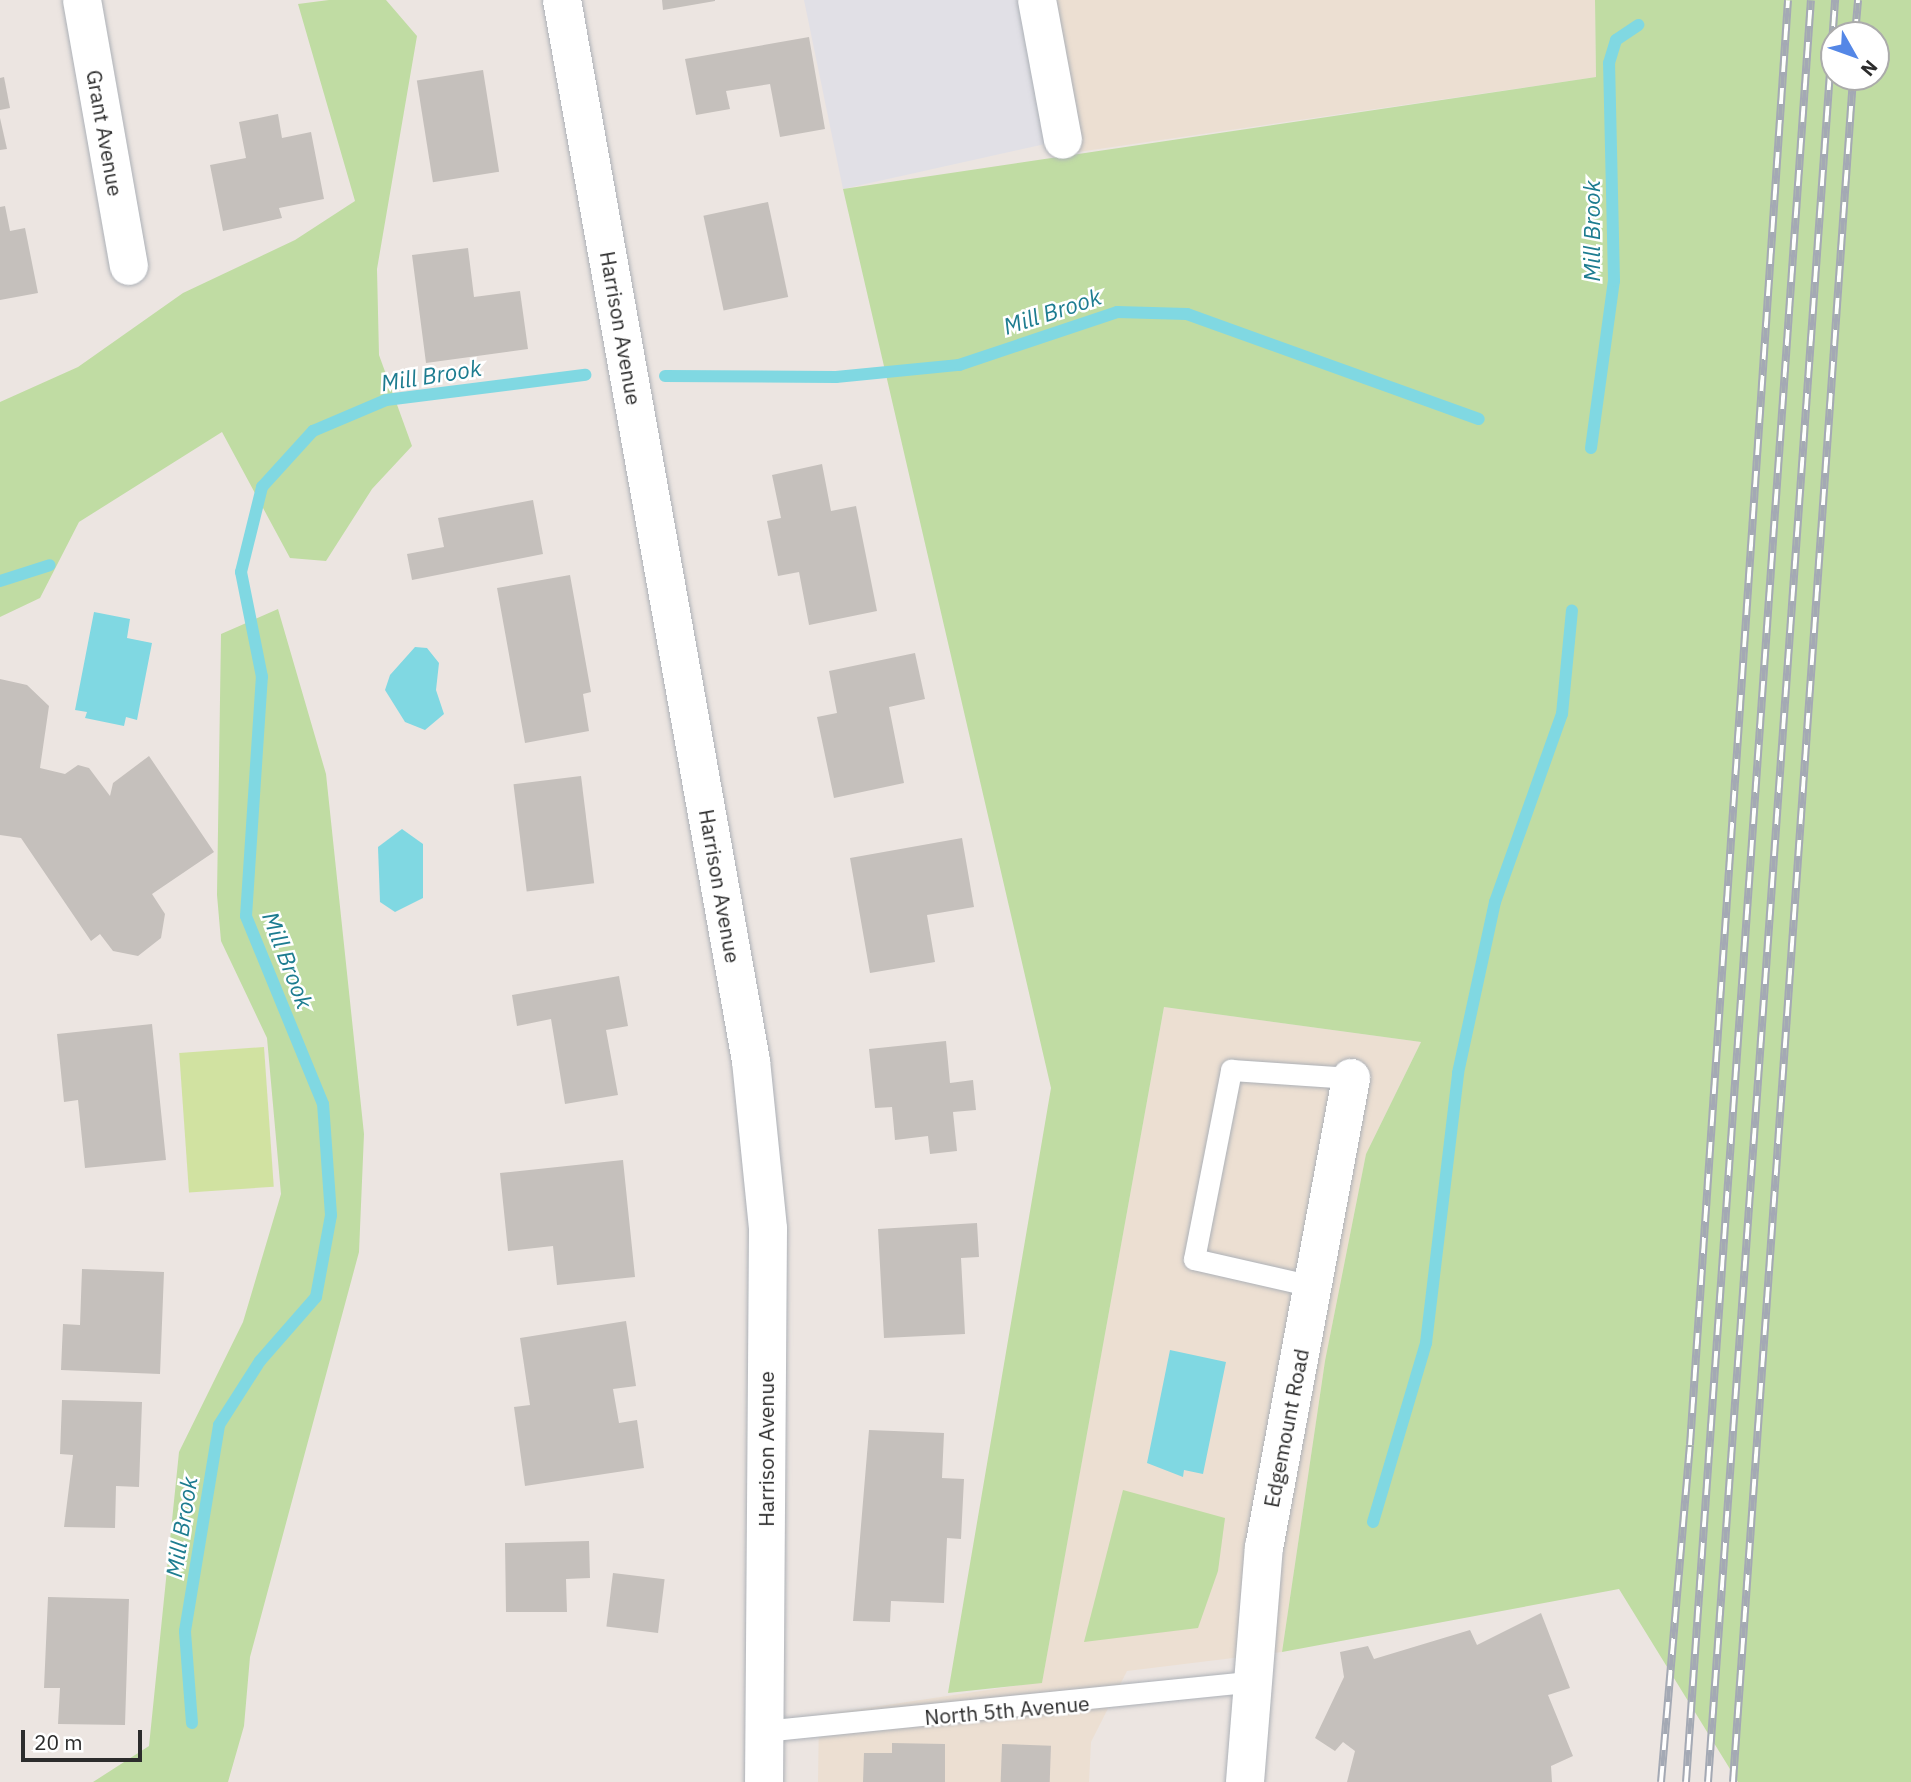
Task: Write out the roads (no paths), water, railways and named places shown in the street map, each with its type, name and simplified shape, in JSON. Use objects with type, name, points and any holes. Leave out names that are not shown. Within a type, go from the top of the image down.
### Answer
[{"type":"street","name":"Grant Avenue","points":[[82,0],[129,266]]},
{"type":"street","name":"Harrison Avenue","points":[[562,0],[751,1061],[768,1229],[764,1782]]},
{"type":"street","points":[[1037,0],[1063,140]]},
{"type":"street","name":"Edgemount Road","points":[[1245,1782],[1248,1682],[1264,1548],[1351,1078]]},
{"type":"lane","points":[[1312,1286],[1194,1259],[1231,1070],[1351,1078]]},
{"type":"lane","name":"North 5th Avenue","points":[[764,1731],[1248,1682]]},
{"type":"water","points":[[94,612],[130,619],[127,638],[152,643],[137,720],[126,717],[124,726],[85,718],[87,712],[75,710]]},
{"type":"water","points":[[415,647],[427,648],[439,663],[436,690],[444,714],[425,730],[405,722],[385,690],[390,675]]},
{"type":"water","points":[[402,829],[423,844],[423,898],[395,912],[380,902],[378,847]]},
{"type":"water","points":[[1170,1350],[1226,1362],[1203,1474],[1184,1470],[1183,1477],[1147,1463]]},
{"type":"waterway","name":"Mill Brook","points":[[1591,448],[1614,281],[1609,63],[1616,40],[1638,25]]},
{"type":"waterway","name":"Mill Brook","points":[[665,376],[836,377],[959,365],[1117,312],[1187,314],[1479,419]]},
{"type":"waterway","name":"Mill Brook","points":[[192,1723],[185,1631],[219,1425],[260,1361],[316,1297],[331,1215],[323,1104],[246,916],[262,677],[241,572],[262,487],[313,431],[386,400],[585,375]]},
{"type":"waterway","points":[[0,581],[50,565]]},
{"type":"waterway","points":[[1373,1522],[1426,1343],[1458,1073],[1495,902],[1562,714],[1572,610]]},
{"type":"railway","points":[[1661,1782],[1690,1445],[1788,0]]},
{"type":"railway","points":[[1686,1782],[1811,0]]},
{"type":"railway","points":[[1708,1782],[1835,0]]},
{"type":"railway","points":[[1856,21],[1858,0]]},
{"type":"railway","points":[[1733,1782],[1852,91]]}]
